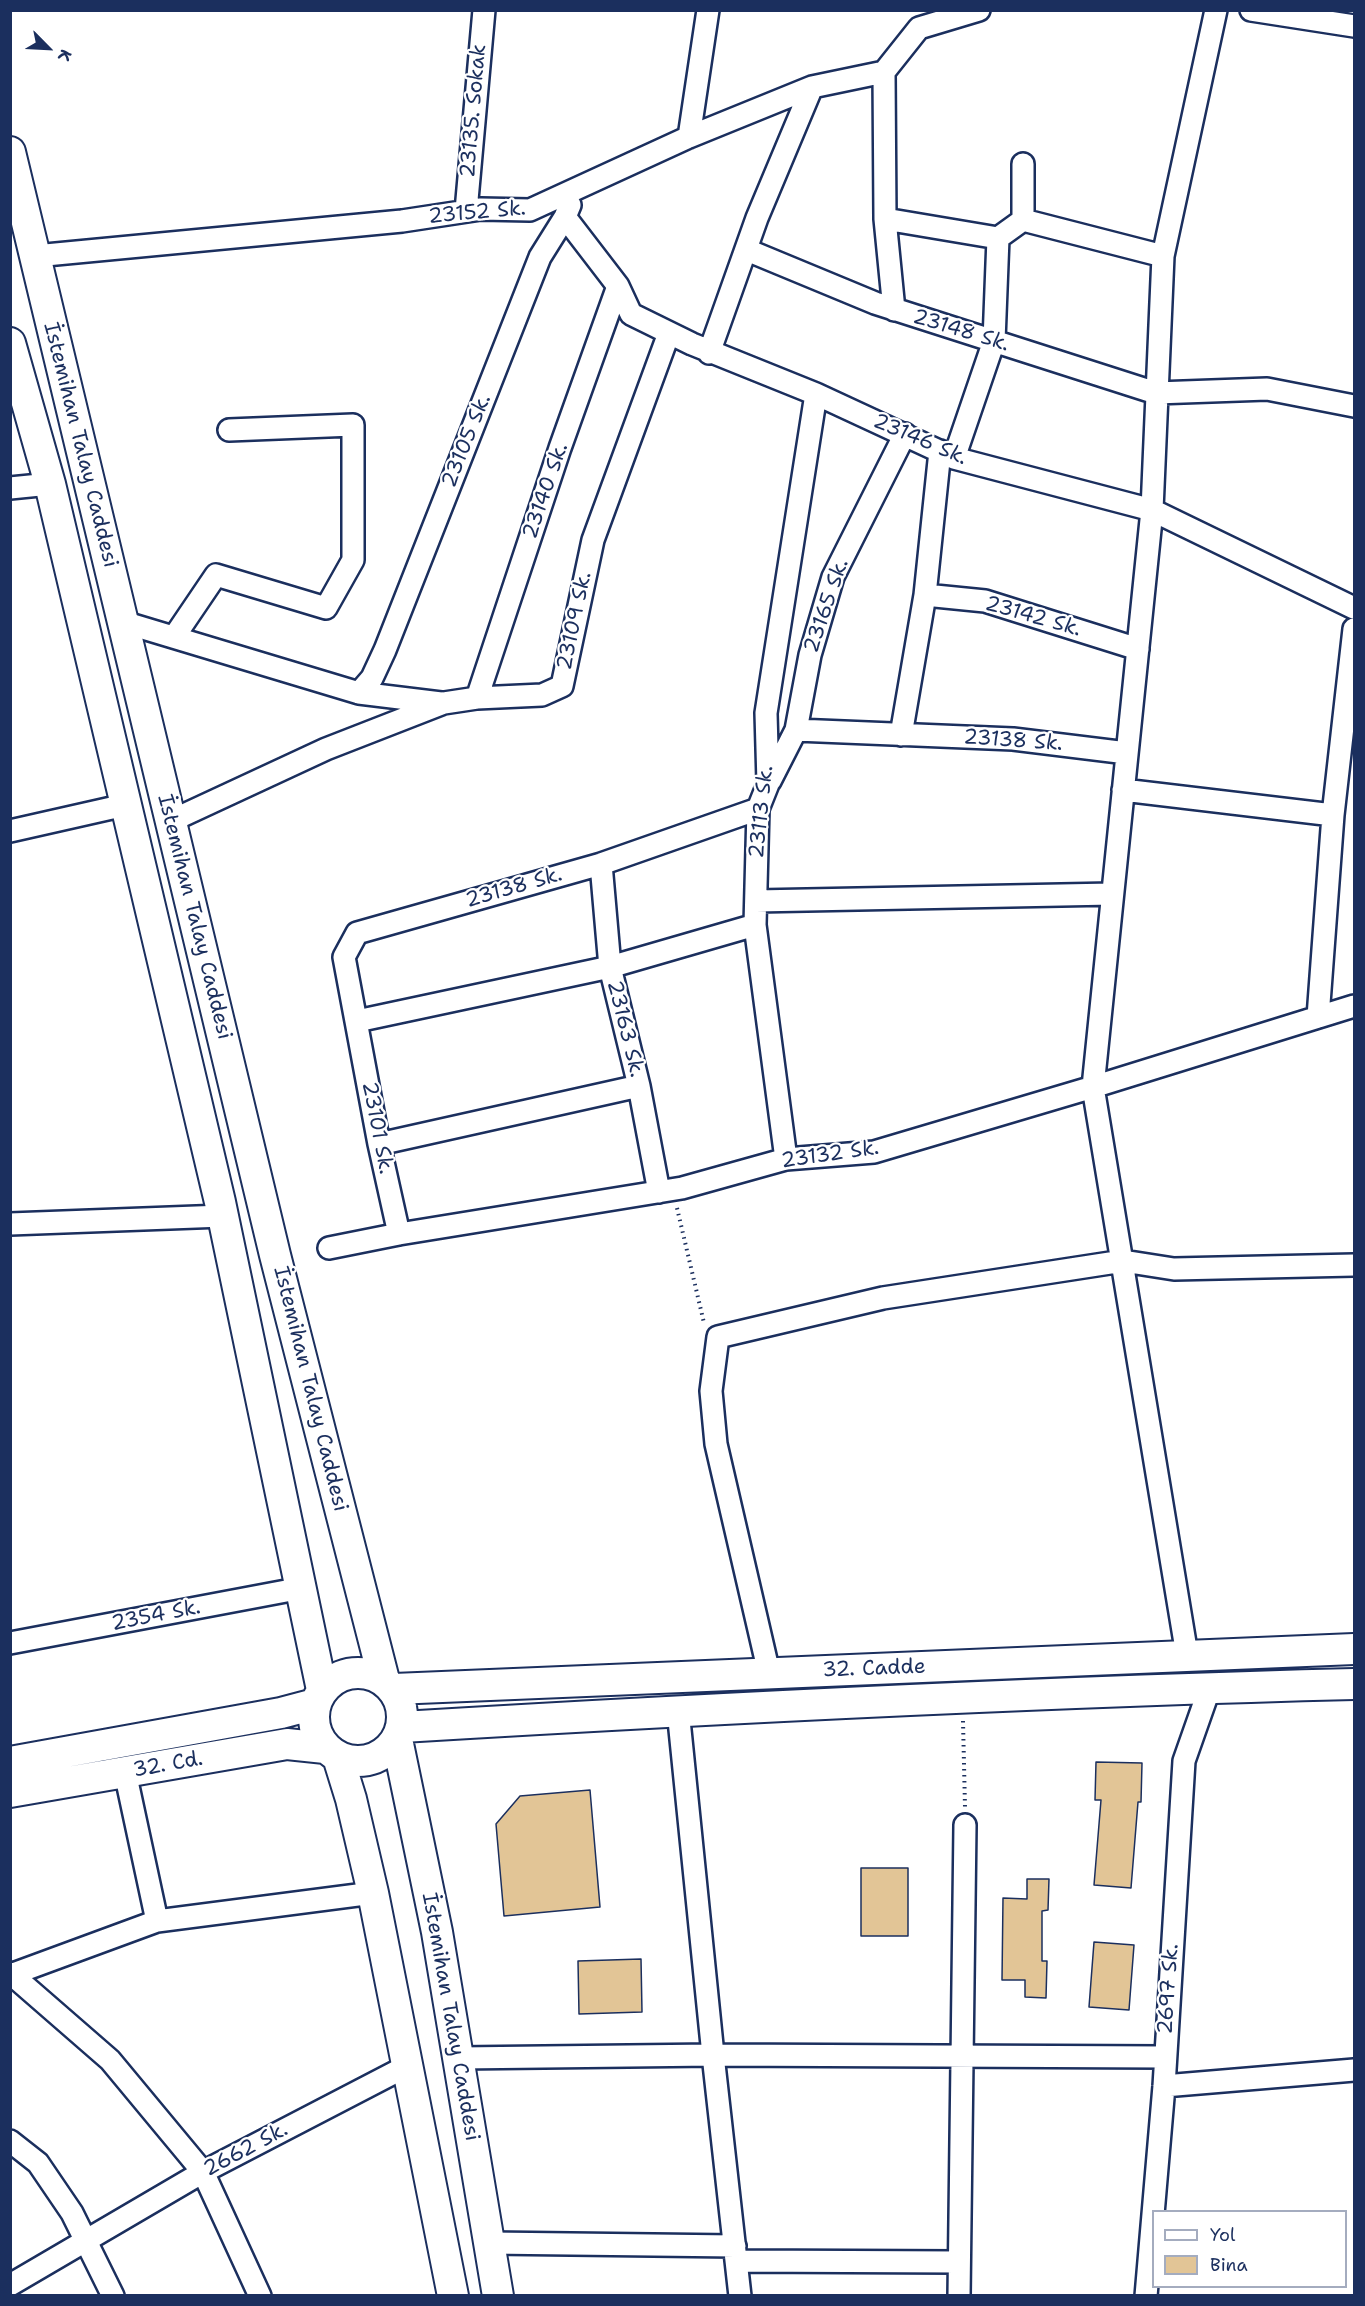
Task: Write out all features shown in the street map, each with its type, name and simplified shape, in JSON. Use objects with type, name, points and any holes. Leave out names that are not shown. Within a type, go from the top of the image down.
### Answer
[{"type":"main road","name":"İstemihan Talay Caddesi","points":[[10,152],[280,1273],[389,1684]]},
{"type":"main road","name":"İstemihan Talay Caddesi","points":[[10,343],[50,484],[223,1216],[302,1588],[319,1697]]},
{"type":"main road","name":"32. Cadde","points":[[389,1684],[769,1673],[1354,1649]]},
{"type":"main road","points":[[332,1752],[353,1761],[366,1761],[384,1753],[399,1733],[403,1714],[400,1701],[389,1684],[372,1674],[359,1672],[334,1679],[319,1697],[314,1719],[317,1734],[332,1752],[351,1798],[409,2065],[453,2295]]},
{"type":"main road","name":"32. Cadde","points":[[399,1733],[678,1710],[1354,1684]]},
{"type":"main road","name":"32. Cd.","points":[[10,1762],[281,1713],[319,1697]]},
{"type":"main road","name":"İstemihan Talay Caddesi","points":[[399,1733],[437,1932],[498,2295]]},
{"type":"main road","name":"32. Cd.","points":[[10,1792],[287,1744],[332,1752]]},
{"type":"street","name":"23135. Sokak","points":[[466,211],[484,10]]},
{"type":"street","points":[[689,137],[708,10]]},
{"type":"street","points":[[894,310],[885,219],[884,72],[921,20],[979,10]]},
{"type":"street","points":[[1187,1655],[1093,1087],[1152,510],[1163,256],[1216,10]]},
{"type":"street","points":[[1251,10],[1354,26]]},
{"type":"street","name":"23152 Sk.","points":[[35,256],[402,221],[481,208],[530,210],[689,137],[812,87],[884,72]]},
{"type":"street","points":[[709,353],[757,218],[812,87]]},
{"type":"street","points":[[1023,164],[1023,220]]},
{"type":"street","name":"23105 Sk.","points":[[359,693],[372,678],[385,650],[540,256],[565,217],[576,189]]},
{"type":"street","name":"23146 Sk.","points":[[565,217],[618,286],[631,314],[709,353],[816,394],[947,454],[1152,510],[1354,608]]},
{"type":"street","points":[[885,219],[998,238],[1023,220]]},
{"type":"street","points":[[1023,220],[1163,256]]},
{"type":"street","points":[[901,735],[947,454],[994,341],[998,238]]},
{"type":"street","name":"23148 Sk.","points":[[747,250],[894,310],[1156,393],[1267,389],[1354,406]]},
{"type":"street","name":"23140 Sk.","points":[[477,698],[560,447],[618,286]]},
{"type":"street","name":"23109 Sk.","points":[[171,821],[326,749],[444,703],[477,698],[542,695],[562,686],[593,540],[669,333]]},
{"type":"street","name":"23113 Sk.","points":[[786,1159],[755,925],[758,809],[768,784],[766,713],[816,394]]},
{"type":"street","points":[[174,638],[216,575],[326,608],[353,560],[353,424],[229,430]]},
{"type":"street","name":"23165 Sk.","points":[[768,784],[796,730],[810,655],[833,577],[905,434]]},
{"type":"street","points":[[10,488],[50,484]]},
{"type":"street","name":"23142 Sk.","points":[[925,595],[985,601],[1138,649]]},
{"type":"street","points":[[123,622],[359,693],[444,703]]},
{"type":"street","points":[[1318,1017],[1333,815],[1354,629]]},
{"type":"street","name":"23138 Sk.","points":[[796,730],[1013,738],[1127,753]]},
{"type":"street","points":[[1123,790],[1333,815]]},
{"type":"street","points":[[10,831],[125,805]]},
{"type":"street","name":"23138 Sk.","points":[[357,1021],[344,957],[357,933],[601,864],[758,809]]},
{"type":"street","name":"23163 Sk.","points":[[601,864],[610,967],[666,1191]]},
{"type":"street","points":[[756,901],[1112,894]]},
{"type":"street","points":[[357,1021],[610,967],[755,925]]},
{"type":"street","name":"23132 Sk.","points":[[329,1248],[399,1234],[666,1191],[786,1159],[874,1152],[1093,1087],[1354,1005]]},
{"type":"street","name":"23101 Sk.","points":[[357,1021],[379,1144],[399,1234]]},
{"type":"street","points":[[379,1144],[639,1086]]},
{"type":"street","points":[[10,1224],[223,1216]]},
{"type":"street","points":[[769,1673],[716,1444],[711,1391],[718,1337],[883,1298],[1123,1261],[1174,1269],[1354,1265]]},
{"type":"street","name":"2354 Sk.","points":[[10,1643],[302,1588]]},
{"type":"street","name":"2697 Sk.","points":[[1153,2210],[1164,2086],[1184,1761],[1210,1688]]},
{"type":"street","points":[[678,1710],[740,2295]]},
{"type":"street","points":[[125,1772],[157,1921]]},
{"type":"street","points":[[959,2295],[965,1826]]},
{"type":"street","points":[[260,2295],[203,2172],[110,2060],[12,1974],[157,1921],[373,1893]]},
{"type":"street","points":[[459,2058],[713,2055],[1165,2057]]},
{"type":"street","name":"2662 Sk.","points":[[10,2285],[203,2172],[409,2065]]},
{"type":"street","points":[[1164,2086],[1354,2070]]},
{"type":"street","points":[[10,2141],[38,2163],[72,2213],[114,2295]]},
{"type":"street","name":"2697 Sk.","points":[[1146,2295],[1152,2225]]},
{"type":"street","points":[[489,2243],[959,2262]]},
{"type":"path","points":[[666,1191],[714,1366]]},
{"type":"path","points":[[962,1698],[965,1826]]},
{"type":"building","points":[[1096,1762],[1142,1763],[1141,1802],[1138,1802],[1131,1888],[1094,1885],[1101,1800],[1095,1800]]},
{"type":"building","points":[[590,1790],[600,1907],[504,1916],[496,1824],[520,1796]]},
{"type":"building","points":[[861,1868],[908,1868],[908,1936],[861,1936]]},
{"type":"building","points":[[1027,1879],[1049,1879],[1048,1910],[1042,1911],[1042,1961],[1047,1961],[1046,1998],[1025,1997],[1025,1980],[1002,1980],[1003,1898],[1027,1899]]},
{"type":"building","points":[[1094,1942],[1134,1945],[1129,2010],[1089,2007]]},
{"type":"building","points":[[641,1959],[642,2012],[579,2014],[578,1961]]}]
